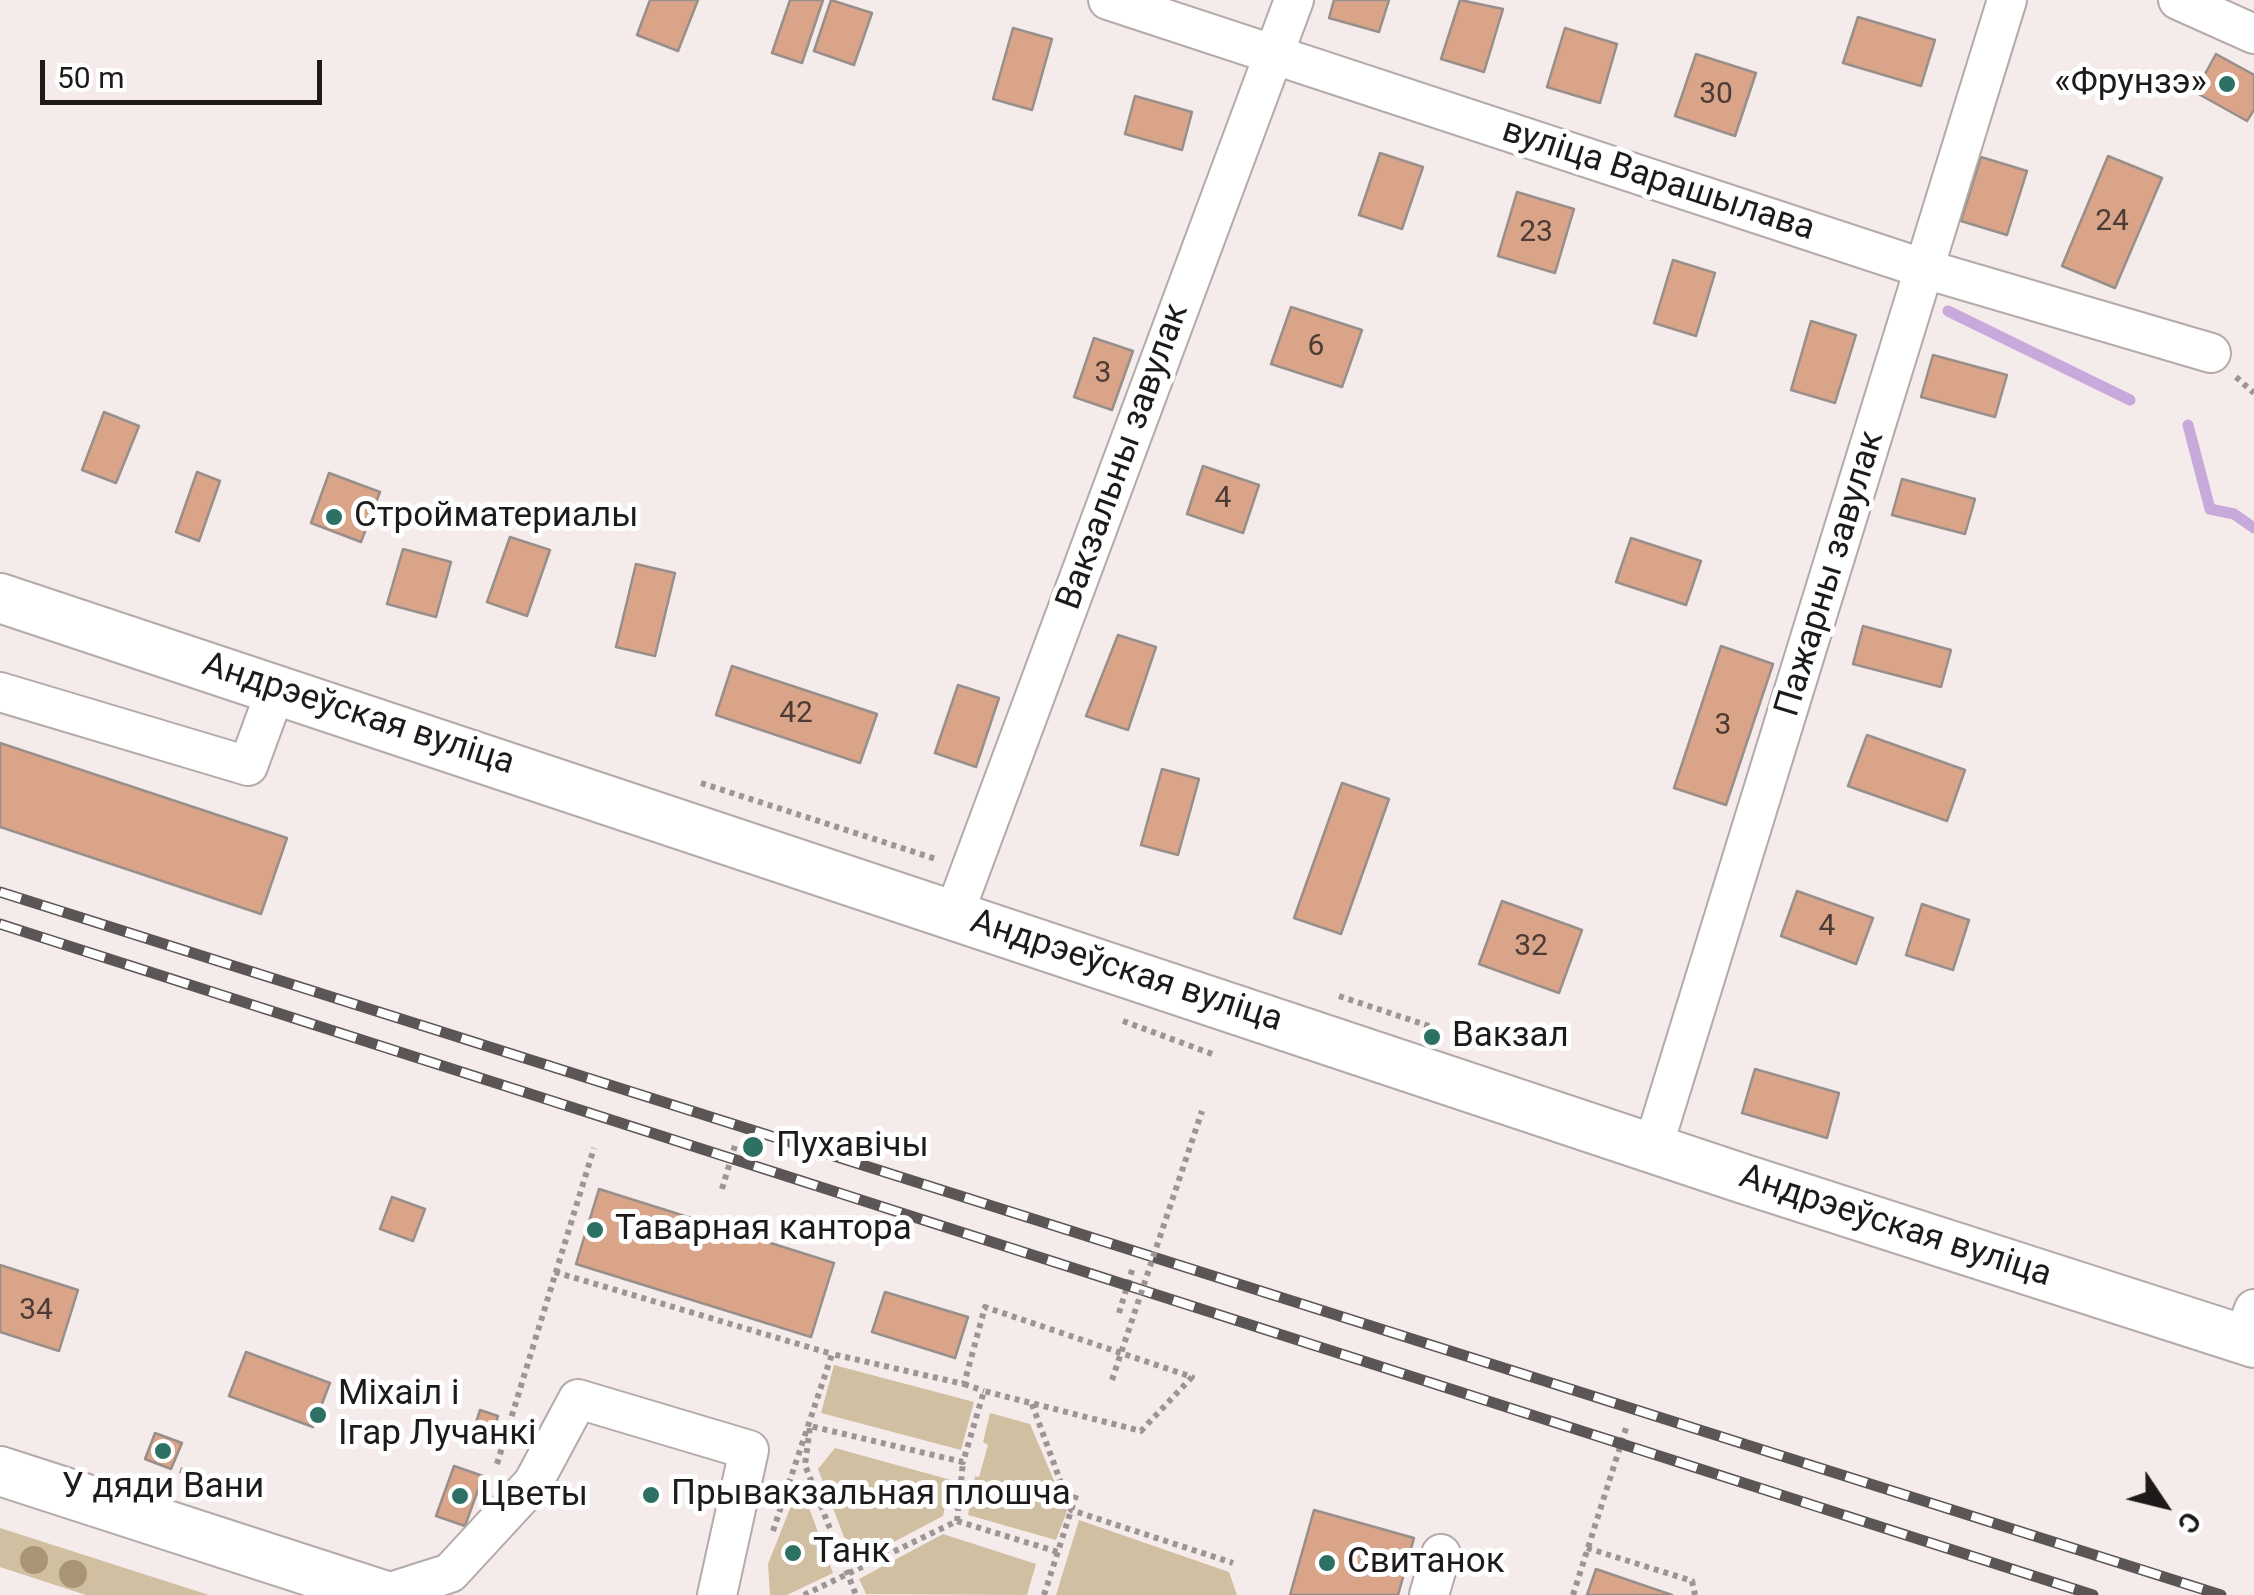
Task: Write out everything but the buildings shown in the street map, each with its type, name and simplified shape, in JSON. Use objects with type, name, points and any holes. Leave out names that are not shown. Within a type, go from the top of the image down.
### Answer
[{"type":"main road","name":"Андрэеўская вуліца","points":[[0,598],[1653,1147],[2250,1330]]},
{"type":"main road","points":[[0,1472],[369,1593]]},
{"type":"street","name":"вуліца Варашылава","points":[[1108,0],[1925,269],[2212,353]]},
{"type":"street","name":"Вакзальны завулак","points":[[954,914],[1294,0]]},
{"type":"street","name":"Пажарны завулак","points":[[1653,1147],[2007,0]]},
{"type":"street","points":[[2178,0],[2254,34]]},
{"type":"street","points":[[0,692],[248,766],[276,687]]},
{"type":"street","points":[[369,1593],[450,1572],[533,1483],[578,1399],[749,1450],[717,1595]]},
{"type":"street","points":[[1429,1595],[1441,1554]]},
{"type":"path","points":[[1112,1380],[1202,1111]]},
{"type":"path","points":[[722,1188],[736,1142]]},
{"type":"path","points":[[494,1473],[516,1412],[594,1148]]},
{"type":"path","points":[[1118,1312],[1133,1267]]},
{"type":"path","points":[[555,1272],[832,1354],[964,1384],[1141,1432],[1192,1377],[986,1307],[964,1384]]},
{"type":"path","points":[[772,1535],[832,1354]]},
{"type":"path","points":[[957,1521],[963,1462],[984,1391]]},
{"type":"path","points":[[1032,1403],[1071,1510]]},
{"type":"path","points":[[1572,1595],[1626,1425]]},
{"type":"path","points":[[810,1426],[963,1462]]},
{"type":"path","points":[[810,1426],[805,1465],[856,1595]]},
{"type":"path","points":[[180,1470],[229,1497]]},
{"type":"path","points":[[1044,1595],[1077,1492]]},
{"type":"path","points":[[1071,1510],[1232,1563]]},
{"type":"path","points":[[804,1595],[957,1521],[1058,1552]]},
{"type":"path","points":[[1587,1548],[1692,1581],[1696,1595]]},
{"type":"shaded area","points":[[834,1365],[974,1402],[961,1450],[821,1413]]},
{"type":"shaded area","points":[[990,1413],[1030,1424],[1067,1511],[1056,1540],[968,1515],[975,1476],[979,1477],[988,1445],[983,1442]]},
{"type":"shaded area","points":[[835,1448],[951,1480],[943,1516],[854,1563],[818,1469]]},
{"type":"shaded area","points":[[800,1483],[833,1573],[787,1595],[770,1595],[768,1564]]},
{"type":"shaded area","points":[[1079,1520],[1229,1572],[1237,1595],[1056,1595]]},
{"type":"shaded area","points":[[0,1528],[209,1595],[86,1595],[0,1567]]},
{"type":"shaded area","points":[[943,1534],[1036,1564],[1027,1595],[866,1594],[859,1579]]},
{"type":"waterway","points":[[1948,311],[2130,400]]},
{"type":"waterway","points":[[2188,425],[2210,509],[2234,514],[2254,528]]},
{"type":"railway","points":[[0,892],[2221,1595]]},
{"type":"railway","points":[[0,924],[2093,1595]]},
{"type":"place","name":"«Фрунзэ»","points":[[2227,84]]},
{"type":"place","name":"Стройматериалы","points":[[334,517]]},
{"type":"place","name":"Вакзал","points":[[1432,1037]]},
{"type":"place","name":"Пухавічы","points":[[753,1147]]},
{"type":"place","name":"Таварная кантора","points":[[595,1230]]},
{"type":"place","name":"Міхаіл і Ігар Лучанкі","points":[[318,1415]]},
{"type":"place","name":"У дяди Вани","points":[[163,1451]]},
{"type":"place","name":"Прывакзальная плошча","points":[[651,1495]]},
{"type":"place","name":"Цветы","points":[[460,1496]]},
{"type":"place","name":"Танк","points":[[793,1553]]},
{"type":"place","name":"Свитанок","points":[[1327,1563]]}]
